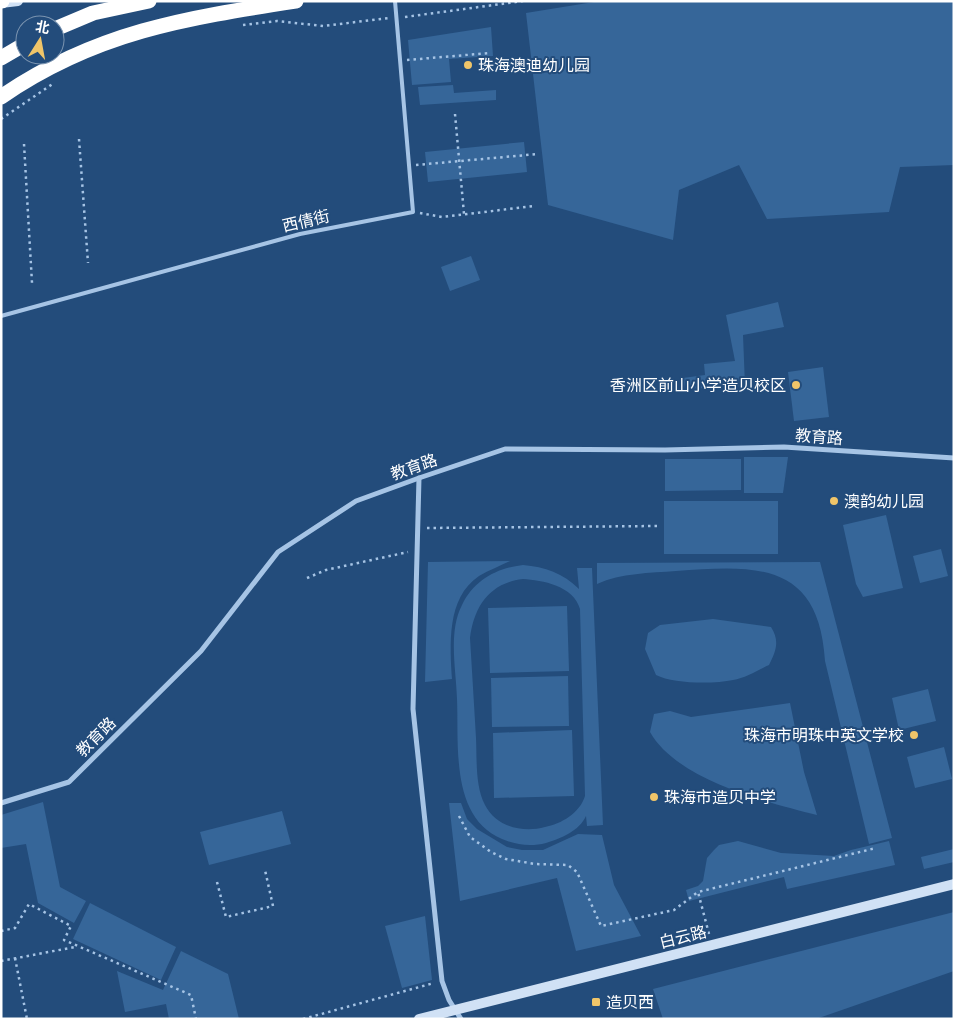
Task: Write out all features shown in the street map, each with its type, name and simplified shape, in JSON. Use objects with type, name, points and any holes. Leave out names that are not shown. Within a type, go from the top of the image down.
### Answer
[{"type":"highway","points":[[65,25],[93,14],[149,1]]},
{"type":"highway","points":[[1,97],[30,77],[92,47],[140,31],[197,18],[296,1]]},
{"type":"highway","points":[[1,58],[15,50]]},
{"type":"street","points":[[1,2],[18,1]]},
{"type":"street","name":"教育路","points":[[1,803],[68,782],[201,650],[278,552],[356,501],[419,478],[505,449],[665,450],[784,447],[954,458]]},
{"type":"street","points":[[419,478],[413,709],[442,981],[458,1014]]},
{"type":"street","name":"白云路","points":[[419,1019],[458,1014],[712,945],[954,884]]},
{"type":"lane","points":[[395,1],[413,212]]},
{"type":"lane","name":"西倩街","points":[[1,316],[300,234],[413,212]]},
{"type":"path","points":[[240,26],[277,21],[323,26],[523,1]]},
{"type":"path","points":[[401,60],[490,53]]},
{"type":"path","points":[[1,119],[59,80]]},
{"type":"path","points":[[455,114],[464,214]]},
{"type":"path","points":[[79,139],[88,263]]},
{"type":"path","points":[[24,144],[32,283]]},
{"type":"path","points":[[410,166],[538,154]]},
{"type":"path","points":[[413,212],[442,217],[534,206]]},
{"type":"path","points":[[418,528],[658,526]]},
{"type":"path","points":[[307,578],[326,570],[418,550]]},
{"type":"path","points":[[459,816],[470,837],[491,852],[506,859],[535,864],[568,865],[573,868],[584,884],[601,926],[674,910],[698,892],[876,848]]},
{"type":"path","points":[[217,882],[226,917],[273,906],[264,870]]},
{"type":"path","points":[[698,892],[712,945]]},
{"type":"path","points":[[1,931],[15,928],[29,904],[71,926],[64,940],[191,995],[196,1019]]},
{"type":"path","points":[[1,961],[77,947]]},
{"type":"path","points":[[15,958],[27,1019]]},
{"type":"path","points":[[303,1019],[442,981]]},
{"type":"shaded area","points":[[600,1],[954,1],[954,165],[900,167],[889,212],[767,219],[739,165],[679,190],[673,240],[548,205],[526,13]]},
{"type":"shaded area","points":[[491,27],[493,56],[449,59],[451,82],[412,85],[408,40]]},
{"type":"shaded area","points":[[453,85],[454,93],[496,90],[496,100],[420,105],[418,87]]},
{"type":"shaded area","points":[[524,142],[527,172],[428,182],[425,152]]},
{"type":"shaded area","points":[[471,256],[480,280],[450,291],[441,267]]},
{"type":"shaded area","points":[[778,302],[784,327],[743,335],[745,386],[685,389],[683,378],[705,375],[704,364],[735,361],[726,315]]},
{"type":"shaded area","points":[[823,367],[829,417],[794,421],[788,372]]},
{"type":"shaded area","points":[[744,457],[788,457],[783,493],[744,493]]},
{"type":"shaded area","points":[[665,459],[741,459],[741,490],[665,491]]},
{"type":"shaded area","points":[[664,501],[778,501],[778,554],[664,554]]},
{"type":"shaded area","points":[[886,515],[903,588],[863,597],[856,584],[843,525]]},
{"type":"shaded area","points":[[941,549],[948,576],[920,583],[913,556]]},
{"type":"shaded area","points":[[510,561],[479,576],[468,585],[455,610],[452,623],[452,679],[425,682],[428,562]]},
{"type":"shaded area","points":[[820,562],[892,838],[869,844],[825,661],[820,628],[810,604],[796,587],[778,576],[756,570],[732,568],[636,574],[606,580],[597,584],[597,563]]},
{"type":"shaded area","points":[[523,565],[546,569],[567,579],[579,589],[577,568],[592,568],[603,825],[587,826],[586,816],[579,826],[564,836],[535,845],[524,845],[507,841],[485,829],[473,814],[465,797],[458,758],[454,639],[458,616],[467,596],[480,582],[495,572]],"holes":[[[531,580],[548,583],[564,590],[577,601],[580,609],[585,796],[579,808],[569,817],[551,826],[537,829],[519,828],[503,823],[490,813],[482,798],[477,772],[470,638],[475,616],[485,598],[492,591],[511,581]]]},
{"type":"shaded area","points":[[567,606],[569,671],[490,673],[488,608]]},
{"type":"shaded area","points":[[713,619],[771,627],[774,632],[776,646],[769,665],[742,678],[715,682],[683,682],[656,675],[645,649],[648,633],[660,625]]},
{"type":"shaded area","points":[[568,676],[569,726],[492,727],[491,678]]},
{"type":"shaded area","points":[[928,689],[936,721],[899,730],[892,698]]},
{"type":"shaded area","points":[[790,703],[804,772],[817,815],[749,796],[701,776],[680,763],[663,749],[650,732],[654,714],[670,711],[691,717]]},
{"type":"shaded area","points":[[572,730],[574,796],[494,798],[493,733]]},
{"type":"shaded area","points":[[944,747],[952,779],[915,788],[907,757]]},
{"type":"shaded area","points":[[43,802],[60,887],[86,901],[74,923],[38,903],[26,844],[1,848],[1,815]]},
{"type":"shaded area","points":[[449,803],[461,803],[467,819],[477,829],[507,847],[522,850],[543,850],[578,834],[602,835],[614,885],[641,936],[576,951],[557,878],[460,901]]},
{"type":"shaded area","points":[[282,811],[291,844],[209,865],[200,832]]},
{"type":"shaded area","points":[[738,841],[781,853],[834,856],[889,841],[895,865],[787,889],[784,877],[689,901],[686,890],[698,886],[703,881],[707,858],[719,845]]},
{"type":"shaded area","points":[[954,849],[954,862],[924,869],[921,857]]},
{"type":"shaded area","points":[[90,903],[176,947],[161,980],[73,939]]},
{"type":"shaded area","points":[[954,912],[954,971],[816,1019],[663,1019],[653,989]]},
{"type":"shaded area","points":[[425,916],[432,980],[402,988],[385,926]]},
{"type":"shaded area","points":[[181,951],[228,974],[239,1019],[169,1019],[166,1004],[125,1012],[117,971],[163,990]]},
{"type":"place","name":"珠海澳迪幼儿园","points":[[468,65]]},
{"type":"place","name":"香洲区前山小学造贝校区","points":[[796,385]]},
{"type":"place","name":"澳韵幼儿园","points":[[834,501]]},
{"type":"place","name":"珠海市明珠中英文学校","points":[[914,735]]},
{"type":"place","name":"珠海市造贝中学","points":[[654,797]]},
{"type":"place","name":"造贝西","points":[[596,1002]]}]
